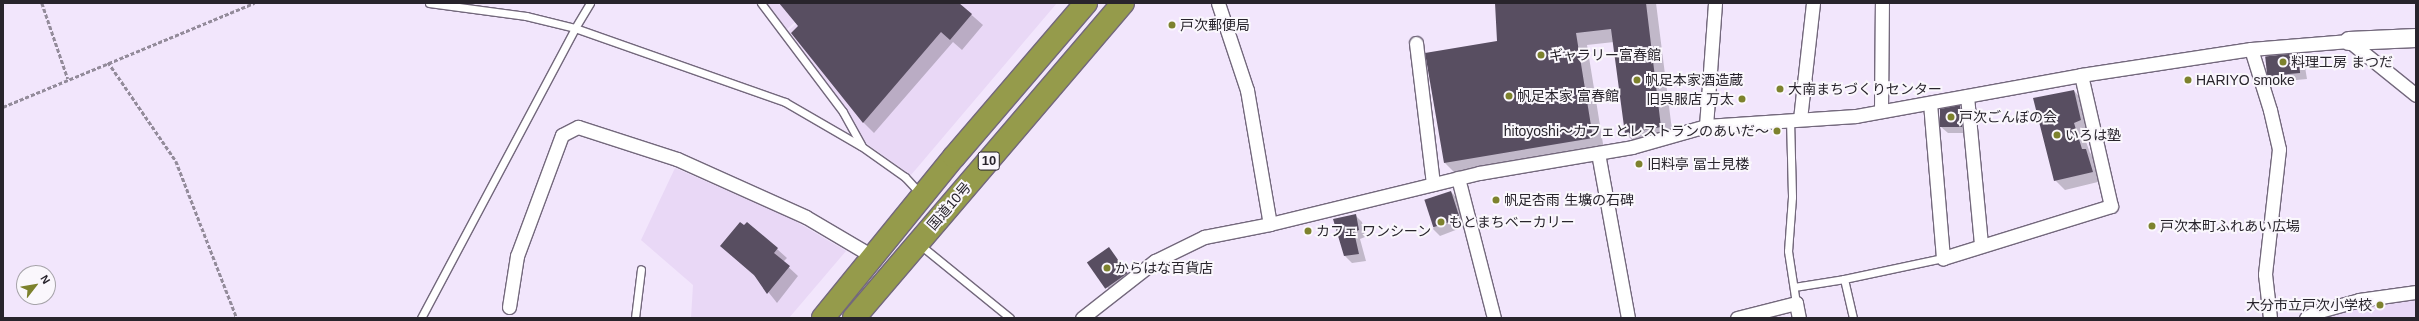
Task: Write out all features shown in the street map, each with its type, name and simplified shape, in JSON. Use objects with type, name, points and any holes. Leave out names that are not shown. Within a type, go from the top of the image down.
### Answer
[{"type":"highway","name":"国道10号","points":[[823,318],[872,256],[1086,3]]},
{"type":"highway","name":"国道10号","points":[[854,318],[1123,3]]},
{"type":"street","points":[[1218,3],[1247,90],[1270,224]]},
{"type":"street","points":[[1706,126],[1715,3]]},
{"type":"street","points":[[1795,119],[1813,3]]},
{"type":"street","points":[[1881,112],[1882,3]]},
{"type":"street","points":[[1082,318],[1155,261],[1204,238],[1270,224],[1458,178],[1632,147],[1706,126],[1856,116],[2081,74],[2251,49],[2348,41],[2416,38]]},
{"type":"street","points":[[2348,41],[2416,95]]},
{"type":"street","points":[[1416,43],[1433,184]]},
{"type":"street","points":[[2251,49],[2270,110],[2279,149],[2265,274],[2270,318]]},
{"type":"street","points":[[1930,102],[1943,258],[2111,206],[2081,74]]},
{"type":"street","points":[[1967,96],[1981,245]]},
{"type":"street","points":[[509,307],[517,256],[562,135],[578,127],[684,162],[806,217],[872,256]]},
{"type":"street","points":[[1598,153],[1628,318]]},
{"type":"street","points":[[1458,178],[1494,318]]},
{"type":"street","points":[[2306,318],[2316,312],[2360,300],[2416,292]]},
{"type":"street","points":[[1737,318],[1796,303],[1798,318]]},
{"type":"lane","points":[[430,3],[526,16],[575,28],[785,102],[861,146],[905,177],[923,196]]},
{"type":"lane","points":[[421,318],[575,28],[590,3]]},
{"type":"lane","points":[[761,3],[843,112],[861,146]]},
{"type":"lane","points":[[1795,119],[1788,250],[1796,303]]},
{"type":"lane","points":[[917,243],[1010,318]]},
{"type":"lane","points":[[1794,287],[1844,279],[1943,258]]},
{"type":"lane","points":[[635,318],[641,269]]},
{"type":"lane","points":[[1844,279],[1853,318]]},
{"type":"path","points":[[42,3],[68,79]]},
{"type":"path","points":[[3,106],[254,3]]},
{"type":"path","points":[[108,62],[176,161],[238,318]]},
{"type":"shaded area","points":[[766,3],[817,3],[786,30]]},
{"type":"shaded area","points":[[820,3],[1057,3],[911,175],[863,141],[848,112],[787,32]]},
{"type":"shaded area","points":[[675,168],[790,218],[846,251],[789,318],[691,318],[693,285],[641,240]]},
{"type":"shaded area","name":"大分市立戸次小学校","points":[[2416,294],[2416,318],[2316,318],[2328,312]]},
{"type":"building","points":[[779,3],[959,3],[972,14],[950,40],[941,32],[863,123],[791,33],[798,26]]},
{"type":"building","name":"帆足本家 富春館","points":[[1495,3],[1646,3],[1661,127],[1625,134],[1611,29],[1576,33],[1593,138],[1444,163],[1425,53],[1497,41]]},
{"type":"building","name":"料理工房 まつだ","points":[[2298,53],[2300,73],[2267,76],[2265,56]]},
{"type":"building","name":"いろは塾","points":[[2074,90],[2081,120],[2074,123],[2082,149],[2086,149],[2093,172],[2054,181],[2033,98]]},
{"type":"building","name":"戸次ごんぼの会","points":[[1960,105],[1962,127],[1940,127],[1940,109]]},
{"type":"building","name":"もとまちベーカリー","points":[[1451,191],[1460,219],[1433,227],[1424,200]]},
{"type":"building","points":[[1356,214],[1359,230],[1354,232],[1359,254],[1344,256],[1333,219]]},
{"type":"building","points":[[740,222],[744,225],[747,222],[778,248],[774,253],[790,266],[767,294],[754,275],[720,246]]},
{"type":"building","name":"からはな百貨店","points":[[1109,247],[1127,273],[1105,289],[1087,262]]},
{"type":"place","name":"戸次郵便局","points":[[1172,25]]},
{"type":"place","name":"ギャラリー富春館","points":[[1541,55]]},
{"type":"place","name":"料理工房 まつだ","points":[[2283,62]]},
{"type":"place","name":"帆足本家酒造蔵","points":[[1637,80]]},
{"type":"place","name":"HARIYO smoke","points":[[2188,80]]},
{"type":"place","name":"大南まちづくりセンター","points":[[1780,89]]},
{"type":"place","name":"帆足本家 富春館","points":[[1509,96]]},
{"type":"place","name":"旧呉服店 万太","points":[[1742,99]]},
{"type":"place","name":"戸次ごんぼの会","points":[[1951,117]]},
{"type":"place","name":"hitoyoshi～カフェとレストランのあいだ～","points":[[1777,131]]},
{"type":"place","name":"いろは塾","points":[[2057,135]]},
{"type":"place","name":"旧料亭 冨士見楼","points":[[1639,164]]},
{"type":"place","name":"帆足杏雨 生壙の石碑","points":[[1496,200]]},
{"type":"place","name":"もとまちベーカリー","points":[[1441,222]]},
{"type":"place","name":"戸次本町ふれあい広場","points":[[2152,226]]},
{"type":"place","name":"カフェ ワンシーン","points":[[1308,231]]},
{"type":"place","name":"からはな百貨店","points":[[1107,268]]},
{"type":"place","name":"大分市立戸次小学校","points":[[2380,305]]}]
